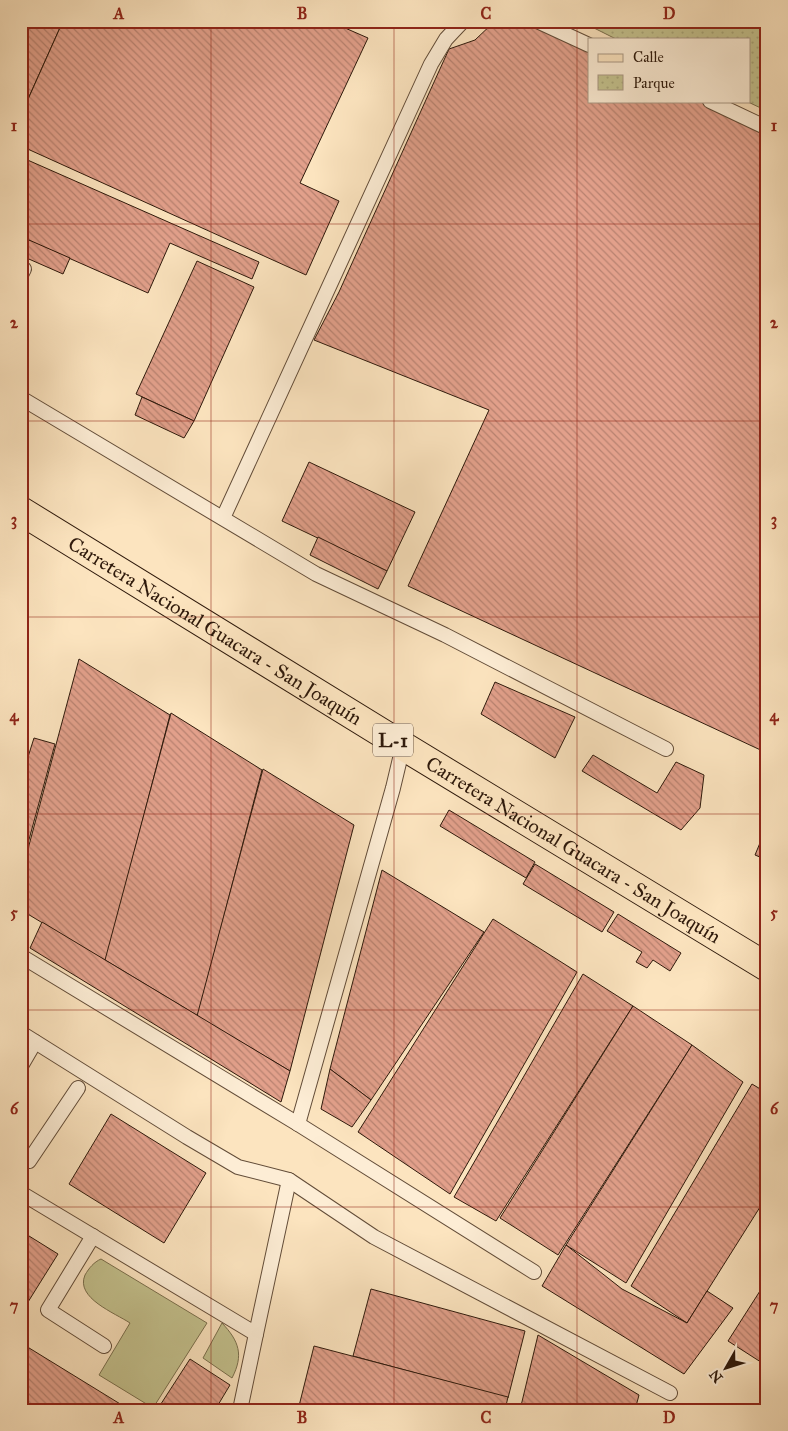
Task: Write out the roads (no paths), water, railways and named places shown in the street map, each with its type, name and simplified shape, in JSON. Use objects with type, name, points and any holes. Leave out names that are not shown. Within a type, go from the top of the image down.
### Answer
[{"type":"main road","name":"Carretera Nacional Guacara - San Joaquín","points":[[21,511],[767,967]]},
{"type":"lane","points":[[223,518],[432,64],[446,39],[463,21]]},
{"type":"lane","points":[[537,21],[588,45]]},
{"type":"lane","points":[[712,102],[767,128]]},
{"type":"lane","points":[[21,398],[316,574],[445,635],[666,749]]},
{"type":"lane","points":[[298,1124],[393,788],[403,746]]},
{"type":"lane","points":[[21,956],[298,1124],[534,1272]]},
{"type":"lane","points":[[21,1033],[238,1167],[290,1180],[374,1237],[670,1393]]},
{"type":"lane","points":[[21,1066],[35,1042]]},
{"type":"lane","points":[[21,1160],[29,1162],[78,1088]]},
{"type":"lane","points":[[240,1410],[290,1180]]},
{"type":"lane","points":[[21,1193],[256,1334]]},
{"type":"lane","points":[[93,1236],[48,1310],[104,1346]]}]
